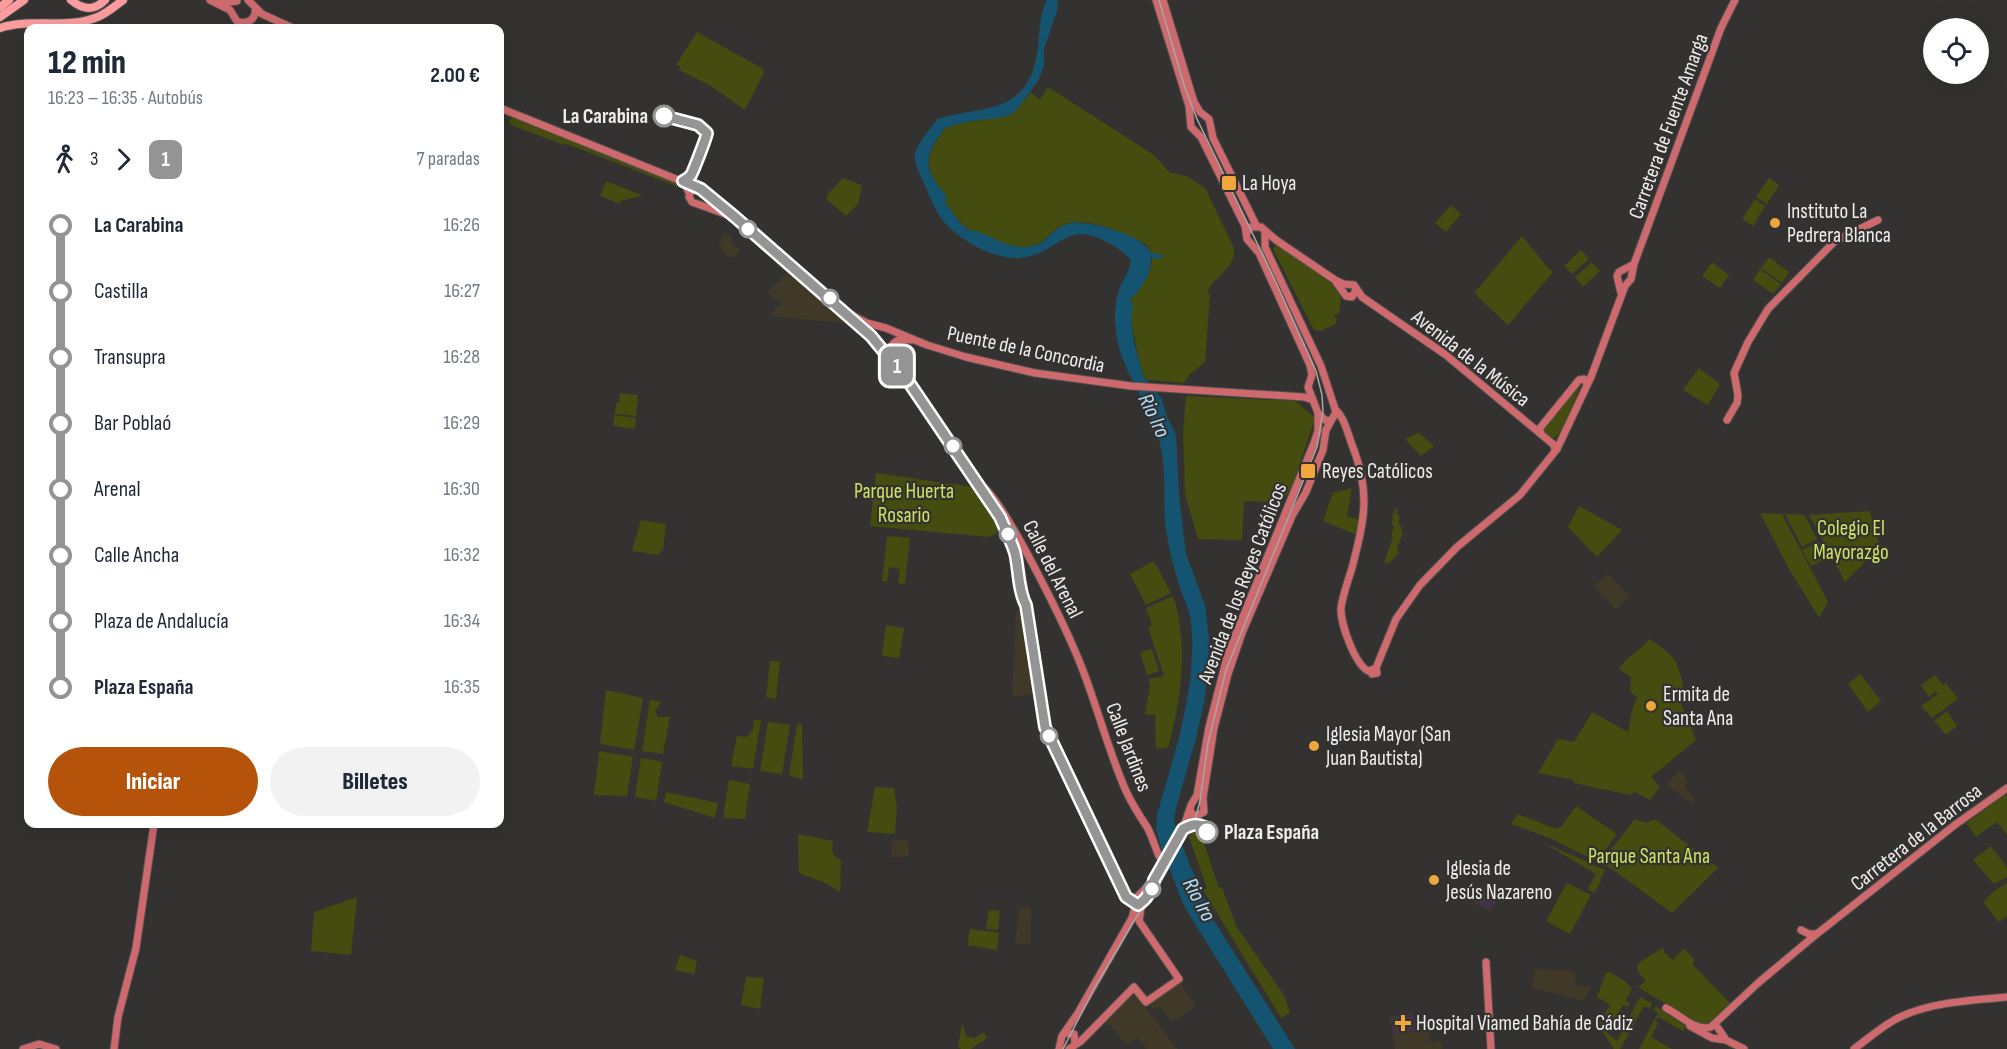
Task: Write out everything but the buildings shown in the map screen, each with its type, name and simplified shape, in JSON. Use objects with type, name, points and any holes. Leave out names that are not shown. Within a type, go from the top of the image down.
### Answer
[{"type":"highway","points":[[0,7],[9,0]]},
{"type":"highway","points":[[0,17],[24,0]]},
{"type":"highway","points":[[71,0],[80,7],[88,9],[98,6],[105,0]]},
{"type":"highway","points":[[0,28],[32,22],[92,20],[123,0]]},
{"type":"main road","points":[[210,0],[227,8],[240,22],[282,24]]},
{"type":"main road","points":[[222,0],[238,1]]},
{"type":"main road","points":[[248,0],[262,14],[282,24]]},
{"type":"main road","points":[[1156,0],[1191,120],[1191,127],[1201,137],[1247,232],[1247,239],[1277,290],[1310,365],[1312,373],[1308,390],[1318,414],[1325,420],[1345,424]]},
{"type":"main road","points":[[1163,0],[1194,102],[1209,119],[1210,128],[1256,225]]},
{"type":"main road","name":"Carretera de Fuente Amarga","points":[[1631,275],[1721,28],[1735,0]]},
{"type":"main road","points":[[238,1],[232,8],[239,24]]},
{"type":"main road","points":[[249,23],[255,14],[255,6]]},
{"type":"main road","points":[[504,110],[701,190],[847,313],[893,361],[1010,531],[1018,551],[1045,727],[1122,889],[1128,896],[1138,901]]},
{"type":"main road","points":[[1191,120],[1197,114],[1203,114]]},
{"type":"main road","points":[[1197,134],[1205,133],[1210,128]]},
{"type":"main road","points":[[681,181],[686,186],[691,201],[738,220]]},
{"type":"main road","points":[[689,193],[693,189],[701,190]]},
{"type":"main road","points":[[699,203],[704,198],[701,190]]},
{"type":"main road","points":[[1727,420],[1737,403],[1734,373],[1754,331],[1774,302],[1835,241],[1878,220]]},
{"type":"main road","points":[[1247,232],[1256,225],[1262,227],[1265,247],[1319,363],[1335,409],[1345,424],[1363,475],[1365,515],[1342,602],[1342,618],[1346,635],[1362,668],[1373,670],[1396,619],[1417,588],[1457,546],[1520,495],[1555,450],[1622,295],[1623,284],[1617,276],[1634,264]]},
{"type":"main road","points":[[1265,237],[1276,240],[1335,280],[1344,287],[1346,296],[1355,293],[1354,285],[1344,287]]},
{"type":"main road","points":[[1252,244],[1258,245],[1265,237]]},
{"type":"main road","points":[[1623,270],[1631,275],[1631,279],[1623,284]]},
{"type":"main road","name":"Avenida de la Música","points":[[1355,293],[1446,355],[1554,445],[1555,450]]},
{"type":"main road","name":"Puente de la Concordia","points":[[847,313],[904,337],[966,357],[1035,373],[1105,384],[1202,390]]},
{"type":"main road","points":[[875,342],[874,333],[885,328],[894,335],[890,351],[893,361]]},
{"type":"main road","points":[[875,342],[885,348],[904,337]]},
{"type":"main road","points":[[1202,390],[1212,388],[1296,392],[1318,378],[1327,385]]},
{"type":"main road","points":[[1564,433],[1557,440],[1543,436],[1540,428],[1579,380],[1587,380]]},
{"type":"main road","points":[[1202,390],[1301,397],[1313,400]]},
{"type":"main road","name":"Avenida de los Reyes Católicos","points":[[1204,804],[1214,728],[1232,661],[1292,516],[1310,482],[1335,409]]},
{"type":"main road","name":"Avenida de los Reyes Católicos","points":[[1138,901],[1155,878],[1182,829],[1197,795],[1209,727],[1223,669],[1313,446],[1318,431],[1318,414]]},
{"type":"main road","name":"Calle del Arenal","points":[[977,484],[987,489],[1010,521],[1068,636],[1086,679]]},
{"type":"main road","name":"Calle Jardines","points":[[1086,679],[1106,742],[1127,793],[1142,822],[1146,825],[1159,856]]},
{"type":"main road","name":"Carretera de la Barrosa","points":[[1808,940],[1956,824],[2007,788]]},
{"type":"main road","points":[[1200,801],[1204,804],[1203,813],[1198,816],[1192,808],[1200,801]]},
{"type":"main road","points":[[114,1049],[118,1017],[136,948],[153,828]]},
{"type":"main road","points":[[1059,1049],[1063,1037],[1130,922],[1138,901]]},
{"type":"main road","points":[[1063,1037],[1064,1045],[1072,1046],[1081,1041],[1134,987],[1146,1002],[1179,979],[1139,921],[1138,901]]},
{"type":"main road","name":"Carretera de la Barrosa","points":[[1714,1031],[1725,1014],[1758,983],[1808,940],[1845,913]]},
{"type":"main road","points":[[1486,962],[1491,1049]]},
{"type":"main road","points":[[1854,1049],[1890,1023],[1907,1014],[1932,1007],[2007,998]]},
{"type":"main road","points":[[1714,1031],[1695,1030],[1666,1008],[1693,1024],[1714,1031],[1744,1049]]},
{"type":"main road","points":[[1063,1037],[1071,1032],[1074,1034],[1072,1046]]},
{"type":"main road","points":[[23,1049],[39,1044],[56,1049]]},
{"type":"shaded area","points":[[725,232],[733,238],[730,243],[740,249],[734,257],[726,256],[719,243]]},
{"type":"shaded area","points":[[790,270],[847,319],[846,323],[769,316],[781,303],[767,293]]},
{"type":"shaded area","points":[[1608,573],[1630,597],[1616,610],[1594,586]]},
{"type":"shaded area","points":[[1016,611],[1024,612],[1037,693],[1012,697]]},
{"type":"shaded area","points":[[1680,770],[1688,781],[1685,787],[1695,799],[1692,804],[1667,785]]},
{"type":"shaded area","points":[[908,840],[909,856],[892,857],[891,841]]},
{"type":"shaded area","points":[[1482,887],[1499,896],[1490,911],[1473,902]]},
{"type":"shaded area","points":[[1020,907],[1031,907],[1030,944],[1015,943]]},
{"type":"shaded area","points":[[1534,969],[1575,971],[1575,985],[1591,987],[1584,1001],[1532,988]]},
{"type":"shaded area","points":[[1179,980],[1196,1006],[1172,1022],[1160,1007],[1154,1010],[1148,1002]]},
{"type":"shaded area","points":[[1133,990],[1177,1049],[1147,1049],[1137,1037],[1127,1045],[1109,1024],[1107,1026],[1102,1021]]},
{"type":"shaded area","name":"Hospital Viamed Bahía de Cádiz","points":[[1413,1013],[1416,1031],[1393,1035],[1390,1017]]},
{"type":"shaded area","points":[[1429,1029],[1431,1043],[1440,1041],[1442,1049],[1395,1049],[1393,1035]]},
{"type":"green space","points":[[697,32],[763,69],[764,72],[745,110],[711,86],[679,70],[680,66],[676,65]]},
{"type":"green space","points":[[1048,87],[1154,155],[1170,173],[1187,176],[1205,188],[1233,246],[1233,259],[1207,292],[1210,295],[1205,362],[1190,374],[1184,383],[1147,380],[1143,376],[1132,326],[1130,300],[1149,273],[1152,257],[1145,244],[1107,228],[1077,222],[1061,226],[1035,245],[1017,247],[1007,244],[966,228],[945,203],[947,197],[933,178],[930,170],[930,155],[945,128],[965,122],[1004,117],[1013,113],[1031,92],[1040,100]]},
{"type":"green space","points":[[514,116],[677,183],[681,188],[511,125],[509,121]]},
{"type":"green space","points":[[843,178],[862,185],[858,204],[846,216],[826,199]]},
{"type":"green space","points":[[1769,178],[1779,185],[1767,204],[1756,197]]},
{"type":"green space","points":[[606,181],[641,196],[620,201],[620,204],[600,196]]},
{"type":"green space","points":[[1755,199],[1765,206],[1753,226],[1742,219]]},
{"type":"green space","points":[[1451,205],[1461,214],[1446,232],[1435,223]]},
{"type":"green space","points":[[1522,236],[1553,272],[1508,325],[1475,292]]},
{"type":"green space","points":[[1277,244],[1335,286],[1341,297],[1339,314],[1335,314],[1334,317],[1337,319],[1336,324],[1321,331],[1314,330],[1273,249]]},
{"type":"green space","points":[[1581,250],[1589,259],[1572,274],[1564,266]]},
{"type":"green space","points":[[1769,257],[1789,272],[1782,283],[1761,268]]},
{"type":"green space","points":[[1592,262],[1600,271],[1583,287],[1575,277]]},
{"type":"green space","points":[[1712,262],[1729,275],[1720,288],[1702,276]]},
{"type":"green space","points":[[1760,269],[1781,284],[1773,294],[1753,280]]},
{"type":"green space","points":[[1699,368],[1720,384],[1708,405],[1683,390]]},
{"type":"green space","points":[[1582,383],[1561,431],[1556,437],[1551,438],[1542,430]]},
{"type":"green space","points":[[620,393],[638,395],[636,416],[615,414]]},
{"type":"green space","points":[[1186,396],[1296,401],[1315,418],[1292,488],[1281,502],[1244,501],[1242,540],[1198,539],[1185,494],[1183,432]]},
{"type":"green space","points":[[614,415],[636,418],[635,429],[613,426]]},
{"type":"green space","points":[[1419,433],[1434,446],[1421,456],[1405,439]]},
{"type":"green space","name":"Parque Huerta Rosario","points":[[876,473],[973,487],[998,525],[998,532],[988,537],[870,526]]},
{"type":"green space","points":[[1352,488],[1347,516],[1360,520],[1357,535],[1323,521],[1333,493]]},
{"type":"green space","points":[[1579,506],[1622,530],[1597,557],[1568,527]]},
{"type":"green space","points":[[1395,508],[1401,517],[1399,524],[1403,533],[1397,547],[1399,553],[1389,563],[1384,563],[1393,537],[1391,536],[1394,526],[1391,524]]},
{"type":"green space","name":"Colegio El Mayorazgo","points":[[1870,511],[1880,547],[1845,582],[1809,515]]},
{"type":"green space","points":[[1760,513],[1782,514],[1828,602],[1819,618],[1788,567]]},
{"type":"green space","points":[[1785,514],[1804,515],[1817,539],[1802,547]]},
{"type":"green space","points":[[641,520],[666,524],[663,551],[660,551],[659,555],[632,551]]},
{"type":"green space","points":[[887,536],[910,538],[905,584],[898,583],[900,569],[889,567],[887,582],[882,581]]},
{"type":"green space","points":[[1819,542],[1828,558],[1811,566],[1802,550]]},
{"type":"green space","points":[[1154,561],[1171,593],[1146,605],[1130,574]]},
{"type":"green space","points":[[1173,596],[1181,633],[1180,692],[1168,748],[1156,749],[1155,715],[1145,714],[1149,679],[1164,676],[1148,627],[1152,625],[1146,608]]},
{"type":"green space","points":[[886,625],[904,628],[899,658],[882,656]]},
{"type":"green space","points":[[1649,639],[1665,650],[1677,665],[1684,691],[1677,694],[1696,740],[1651,777],[1660,787],[1650,800],[1635,792],[1630,795],[1538,773],[1558,739],[1574,742],[1592,712],[1628,732],[1626,742],[1637,697],[1630,692],[1631,677],[1619,669]]},
{"type":"green space","points":[[1152,649],[1159,671],[1147,675],[1140,652]]},
{"type":"green space","points":[[770,661],[780,661],[776,699],[766,697]]},
{"type":"green space","points":[[1860,674],[1881,701],[1868,712],[1848,684]]},
{"type":"green space","points":[[1935,675],[1943,685],[1946,683],[1958,699],[1932,718],[1921,706],[1938,694],[1936,691],[1929,697],[1921,685]]},
{"type":"green space","points":[[606,690],[643,698],[634,750],[600,744]]},
{"type":"green space","points":[[650,700],[662,702],[655,711],[658,717],[670,717],[663,754],[642,751]]},
{"type":"green space","points":[[1947,711],[1957,726],[1946,735],[1934,721]]},
{"type":"green space","points":[[754,720],[761,720],[753,769],[731,766],[737,736],[747,737],[753,730]]},
{"type":"green space","points":[[768,722],[790,725],[782,774],[760,771]]},
{"type":"green space","points":[[797,724],[802,724],[803,780],[789,775]]},
{"type":"green space","points":[[599,751],[633,757],[627,796],[594,795]]},
{"type":"green space","points":[[641,758],[662,762],[656,801],[635,797]]},
{"type":"green space","points":[[729,780],[750,784],[745,819],[723,818]]},
{"type":"green space","points":[[875,787],[894,788],[897,807],[895,834],[867,832]]},
{"type":"green space","points":[[666,792],[718,803],[715,818],[664,802]]},
{"type":"green space","points":[[2007,793],[2007,835],[1997,822],[1976,837],[1966,823]]},
{"type":"green space","name":"Parque Santa Ana","points":[[1576,806],[1617,834],[1603,853],[1606,856],[1635,819],[1647,823],[1655,819],[1718,868],[1672,913],[1612,869],[1552,839],[1511,824],[1518,814],[1556,829],[1561,827]]},
{"type":"green space","points":[[1193,830],[1201,834],[1219,888],[1222,887],[1236,926],[1284,995],[1290,1012],[1281,1018],[1203,890],[1207,888],[1189,837]]},
{"type":"green space","points":[[798,834],[833,841],[834,856],[841,860],[840,892],[825,883],[799,873]]},
{"type":"green space","points":[[1542,842],[1605,870],[1594,893],[1588,889],[1596,874]]},
{"type":"green space","points":[[1991,846],[2007,868],[2007,877],[1994,884],[1973,860]]},
{"type":"green space","points":[[1567,883],[1591,895],[1570,934],[1546,921]]},
{"type":"green space","points":[[2007,883],[2007,916],[1999,922],[1983,902]]},
{"type":"green space","points":[[357,897],[351,955],[311,951],[314,912]]},
{"type":"green space","points":[[989,910],[1000,911],[998,930],[986,929]]},
{"type":"green space","points":[[970,929],[999,933],[997,950],[967,945]]},
{"type":"green space","points":[[1663,948],[1673,960],[1684,948],[1694,959],[1693,965],[1730,1003],[1710,1025],[1702,1026],[1638,987],[1646,981],[1638,972],[1637,967],[1641,961]]},
{"type":"green space","points":[[680,955],[697,961],[694,974],[675,970]]},
{"type":"green space","points":[[1610,972],[1626,982],[1632,989],[1626,1000],[1630,1003],[1628,1007],[1623,1005],[1617,1015],[1622,1018],[1618,1026],[1613,1023],[1607,1033],[1617,1041],[1640,997],[1652,1003],[1650,1009],[1644,1006],[1620,1049],[1614,1049],[1598,1025],[1610,1005],[1597,997],[1606,973]]},
{"type":"green space","points":[[746,977],[764,978],[760,1009],[741,1005]]},
{"type":"green space","points":[[1656,1006],[1686,1027],[1683,1031],[1658,1017],[1655,1021],[1658,1023],[1651,1037],[1672,1049],[1639,1049],[1658,1013],[1653,1010]]},
{"type":"green space","points":[[962,1024],[967,1037],[975,1038],[984,1032],[987,1038],[971,1049],[961,1049],[958,1046]]},
{"type":"water","name":"Rio Iro","points":[[1047,0],[1058,0],[1057,11],[1044,49],[1044,65],[1039,79],[1022,103],[1013,113],[1004,117],[965,122],[945,128],[929,155],[928,162],[933,178],[947,197],[945,203],[963,226],[969,230],[1014,246],[1029,247],[1037,245],[1062,226],[1086,223],[1126,234],[1146,246],[1151,253],[1164,255],[1160,259],[1151,258],[1150,270],[1145,281],[1130,300],[1133,304],[1131,318],[1134,343],[1143,376],[1162,399],[1165,412],[1176,435],[1179,495],[1186,554],[1205,605],[1209,638],[1204,703],[1174,822],[1209,913],[1295,1049],[1273,1049],[1184,906],[1156,829],[1157,815],[1188,696],[1191,672],[1191,623],[1170,552],[1166,530],[1161,448],[1150,416],[1121,355],[1117,338],[1115,321],[1117,298],[1131,260],[1109,243],[1083,234],[1076,234],[1029,257],[1009,258],[986,251],[963,239],[945,223],[936,210],[916,164],[915,154],[921,141],[937,119],[1000,104],[1013,98],[1023,88],[1031,74],[1037,54],[1041,20]]},
{"type":"tram line","points":[[1063,1049],[1094,989],[1137,916],[1158,887],[1195,820],[1208,743],[1226,670],[1317,447],[1323,411],[1316,371],[1197,119],[1185,88],[1159,0]]},
{"type":"bus line","name":"1","points":[[664,116],[691,122],[701,126],[707,133],[707,138],[690,176],[683,181],[701,189],[735,217],[871,336],[908,381],[1000,517],[1011,541],[1026,605],[1045,727],[1126,897],[1138,905],[1148,896],[1153,888],[1154,880],[1183,829],[1197,824],[1205,827],[1207,832]]},
{"type":"place","name":"La Carabina","points":[[664,116]]},
{"type":"place","name":"La Hoya","points":[[1229,183]]},
{"type":"place","name":"Instituto La Pedrera Blanca","points":[[1775,223]]},
{"type":"place","name":"Reyes Católicos","points":[[1308,471]]},
{"type":"place","name":"Ermita de Santa Ana","points":[[1651,706]]},
{"type":"place","name":"Iglesia Mayor (San Juan Bautista)","points":[[1314,746]]},
{"type":"place","name":"Plaza España","points":[[1207,832]]},
{"type":"place","name":"Iglesia de Jesús Nazareno","points":[[1434,880]]},
{"type":"place","name":"Hospital Viamed Bahía de Cádiz","points":[[1403,1023]]}]
